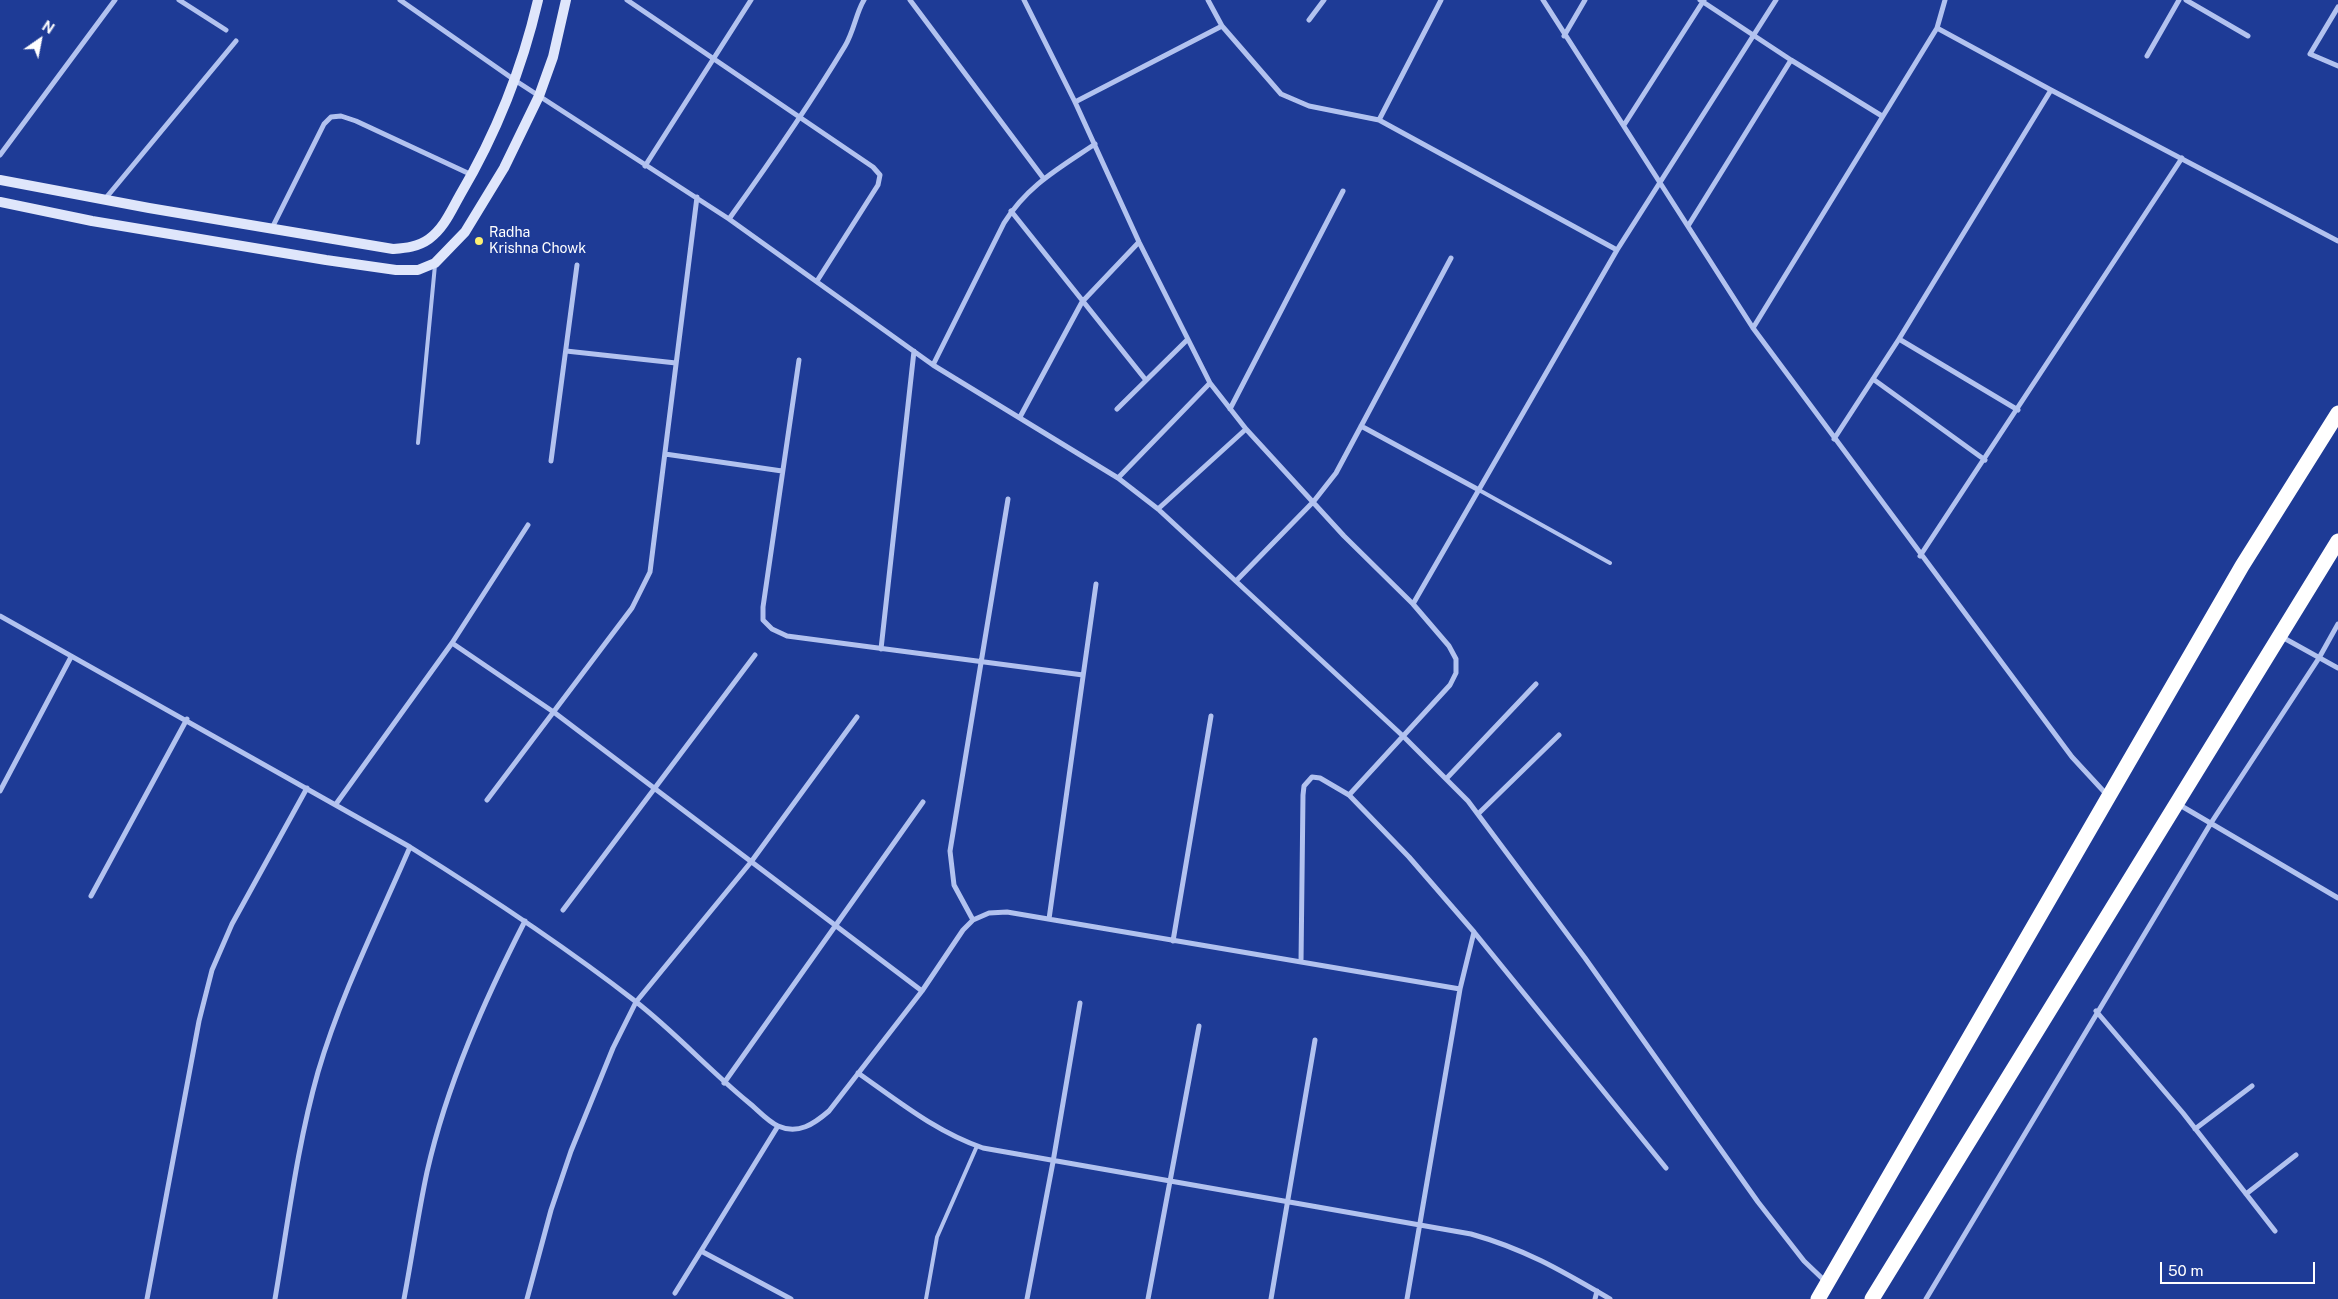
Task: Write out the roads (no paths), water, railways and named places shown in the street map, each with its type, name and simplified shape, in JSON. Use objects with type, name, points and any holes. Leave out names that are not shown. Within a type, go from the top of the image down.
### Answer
[{"type":"highway","points":[[1818,1299],[2242,566],[2338,413]]},
{"type":"highway","points":[[1872,1299],[2338,541]]},
{"type":"street","points":[[0,155],[115,0]]},
{"type":"street","points":[[179,0],[226,30]]},
{"type":"street","points":[[400,0],[516,81],[729,219],[933,365],[1118,478],[1158,509],[1404,737],[1478,814],[1602,982],[1758,1202],[1804,1261],[1827,1283]]},
{"type":"street","points":[[0,180],[105,200],[393,249],[411,247],[429,239],[447,220],[472,176],[516,81],[538,0]]},
{"type":"street","points":[[0,202],[102,222],[343,263],[418,270],[435,263],[465,232],[522,135],[553,57],[566,0]]},
{"type":"street","points":[[627,0],[634,2],[714,60],[802,117],[873,167],[880,175],[878,185],[816,281]]},
{"type":"street","points":[[645,166],[751,0]]},
{"type":"street","points":[[729,219],[802,117],[847,44],[864,0]]},
{"type":"street","points":[[910,0],[1044,179]]},
{"type":"street","points":[[1024,0],[1075,102],[1187,340],[1210,383],[1246,428],[1344,536],[1413,604],[1449,646],[1456,659],[1456,673],[1450,685],[1349,795]]},
{"type":"street","points":[[1208,0],[1222,26],[1281,94],[1309,106],[1379,120],[1617,250]]},
{"type":"street","points":[[1309,20],[1324,0]]},
{"type":"street","points":[[1379,120],[1441,0]]},
{"type":"street","points":[[1543,0],[1564,36],[1624,124],[1753,328],[1920,556],[2072,757],[2110,797]]},
{"type":"street","points":[[1564,36],[1585,0]]},
{"type":"street","points":[[1413,604],[1617,250],[1776,0]]},
{"type":"street","points":[[1753,328],[1936,28],[1945,0]]},
{"type":"street","points":[[2147,56],[2179,0]]},
{"type":"street","points":[[2186,0],[2248,36]]},
{"type":"street","points":[[2200,7],[2205,0]]},
{"type":"street","points":[[1624,124],[1702,1],[1791,60],[1882,116]]},
{"type":"street","points":[[2338,7],[2310,54],[2338,66]]},
{"type":"street","points":[[1075,102],[1222,26]]},
{"type":"street","points":[[1936,28],[2338,241]]},
{"type":"street","points":[[105,200],[236,41]]},
{"type":"street","points":[[1688,226],[1791,60]]},
{"type":"street","points":[[1834,439],[1899,338],[2051,90]]},
{"type":"street","points":[[272,228],[324,124],[331,117],[341,116],[356,121],[472,176]]},
{"type":"street","points":[[933,365],[1011,211],[1025,194],[1095,144]]},
{"type":"street","points":[[1920,556],[2018,410],[2182,158]]},
{"type":"street","points":[[1230,409],[1344,191]]},
{"type":"street","points":[[487,800],[555,713],[632,608],[643,588],[653,557],[697,198]]},
{"type":"street","points":[[1011,211],[1145,379]]},
{"type":"street","points":[[1020,417],[1082,302],[1140,242]]},
{"type":"street","points":[[1236,581],[1314,501],[1336,473],[1451,258]]},
{"type":"street","points":[[552,461],[577,265]]},
{"type":"street","points":[[1899,338],[2018,410]]},
{"type":"street","points":[[1117,409],[1145,379],[1187,340]]},
{"type":"street","points":[[566,351],[676,363]]},
{"type":"street","points":[[881,649],[914,351]]},
{"type":"street","points":[[798,360],[763,607],[763,620],[772,629],[786,636],[1083,675]]},
{"type":"street","points":[[1873,379],[1985,460]]},
{"type":"street","points":[[1118,478],[1210,383]]},
{"type":"street","points":[[1361,426],[1479,490]]},
{"type":"street","points":[[1158,509],[1246,428]]},
{"type":"street","points":[[665,454],[782,471]]},
{"type":"street","points":[[973,920],[954,885],[950,851],[983,661],[1008,499]]},
{"type":"street","points":[[336,804],[452,643],[528,525]]},
{"type":"street","points":[[1049,919],[1096,584]]},
{"type":"street","points":[[0,616],[336,804],[410,847],[525,921],[636,1002],[724,1083],[778,1126],[797,1129],[814,1124],[829,1111],[922,991],[962,930],[973,920],[989,913],[1007,912],[1460,988]]},
{"type":"street","points":[[1926,1299],[2096,1011],[2211,824],[2320,658],[2338,624]]},
{"type":"street","points":[[2280,636],[2338,668]]},
{"type":"street","points":[[452,643],[555,713],[922,991]]},
{"type":"street","points":[[563,910],[755,655]]},
{"type":"street","points":[[0,791],[71,657]]},
{"type":"street","points":[[1446,779],[1536,684]]},
{"type":"street","points":[[1173,941],[1211,716]]},
{"type":"street","points":[[527,1299],[551,1210],[571,1151],[613,1048],[636,1002],[750,862],[857,717]]},
{"type":"street","points":[[91,896],[186,719]]},
{"type":"street","points":[[1478,814],[1559,735]]},
{"type":"street","points":[[1301,962],[1304,786],[1312,777],[1320,778],[1349,795],[1409,857],[1474,932],[1666,1168]]},
{"type":"street","points":[[148,1299],[199,1021],[212,970],[232,924],[307,788]]},
{"type":"street","points":[[724,1083],[923,802]]},
{"type":"street","points":[[2177,804],[2338,898]]},
{"type":"street","points":[[275,1299],[303,1128],[318,1072],[338,1011],[410,847]]},
{"type":"street","points":[[404,1299],[427,1172],[443,1114],[492,985],[525,921]]},
{"type":"street","points":[[1408,1299],[1460,988],[1474,932]]},
{"type":"street","points":[[1027,1299],[1053,1162],[1080,1002]]},
{"type":"street","points":[[2096,1011],[2195,1129],[2275,1231]]},
{"type":"street","points":[[1148,1299],[1198,1026]]},
{"type":"street","points":[[1271,1299],[1315,1040]]},
{"type":"street","points":[[858,1073],[936,1128],[958,1140],[976,1146],[1053,1162],[1420,1224],[1502,1242],[1543,1260],[1610,1299]]},
{"type":"street","points":[[2195,1129],[2252,1086]]},
{"type":"street","points":[[675,1293],[778,1126]]},
{"type":"street","points":[[2246,1194],[2296,1155]]},
{"type":"street","points":[[701,1251],[791,1299]]},
{"type":"street","points":[[1595,1299],[1597,1291]]},
{"type":"lane","points":[[418,443],[435,263]]},
{"type":"lane","points":[[1479,490],[1610,563]]},
{"type":"lane","points":[[926,1299],[937,1237],[976,1146]]},
{"type":"place","name":"Radha Krishna Chowk","points":[[479,241]]}]
